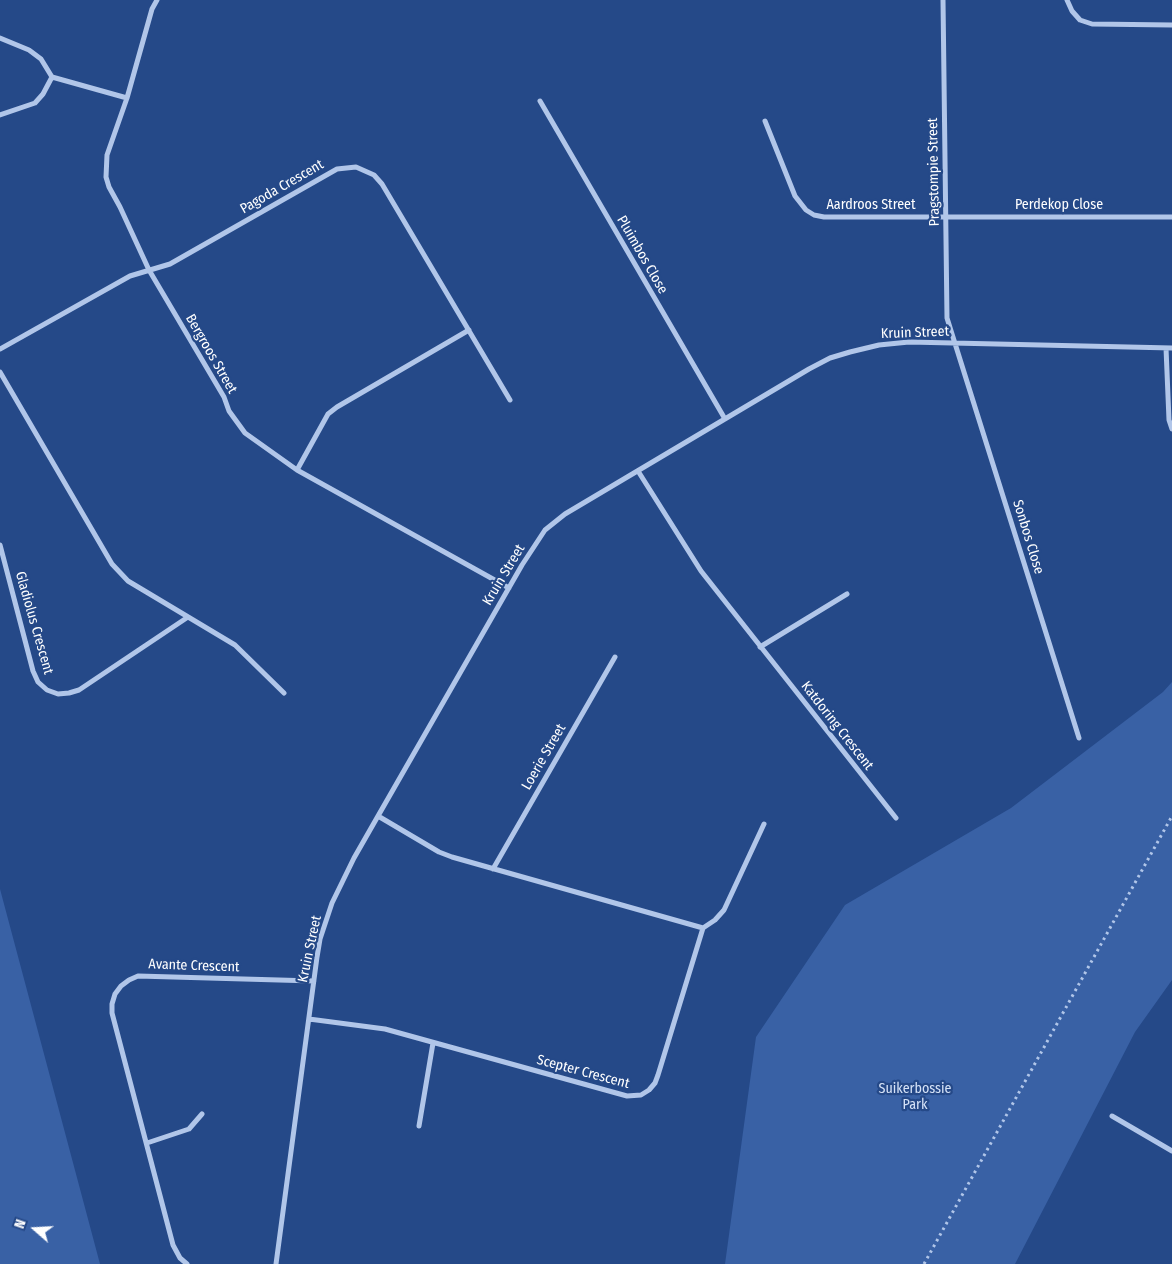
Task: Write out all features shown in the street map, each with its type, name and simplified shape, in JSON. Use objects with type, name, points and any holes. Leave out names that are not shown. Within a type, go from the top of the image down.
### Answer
[{"type":"street","name":"Bergroos Street","points":[[157,0],[152,9],[127,98],[107,155],[106,176],[113,198],[120,207],[148,270],[224,397],[229,411],[236,422],[256,442],[296,470],[509,588]]},
{"type":"street","name":"Pragstompie Street","points":[[943,0],[947,318],[955,343]]},
{"type":"street","points":[[1067,0],[1072,11],[1080,20],[1092,24],[1172,25]]},
{"type":"street","points":[[0,38],[30,50],[41,59],[52,77],[127,98]]},
{"type":"street","points":[[0,115],[35,103],[44,94],[52,77]]},
{"type":"street","name":"Pluimbos Close","points":[[540,101],[725,419]]},
{"type":"street","name":"Aardroos Street","points":[[765,121],[795,196],[806,210],[814,215],[824,217],[945,216]]},
{"type":"street","name":"Pagoda Crescent","points":[[148,270],[170,264],[337,169],[356,167],[374,175],[382,184],[510,400]]},
{"type":"street","name":"Perdekop Close","points":[[945,216],[1172,216]]},
{"type":"street","points":[[0,349],[130,276],[148,270]]},
{"type":"street","points":[[296,470],[328,414],[469,330]]},
{"type":"street","name":"Kruin Street","points":[[276,1264],[320,938],[332,903],[378,816],[509,588],[545,530],[565,514],[830,358],[879,345],[909,342],[1169,348]]},
{"type":"street","name":"Sonbos Close","points":[[955,343],[1079,738]]},
{"type":"street","points":[[1169,348],[1169,420],[1172,429]]},
{"type":"street","points":[[0,372],[112,564],[128,582],[235,645],[284,693]]},
{"type":"street","name":"Katdoring Crescent","points":[[638,471],[701,571],[896,818]]},
{"type":"street","name":"Gladiolus Crescent","points":[[0,545],[33,671],[38,682],[47,690],[58,694],[79,690],[188,617]]},
{"type":"street","points":[[760,647],[847,594]]},
{"type":"street","name":"Loerie Street","points":[[493,869],[615,657]]},
{"type":"street","points":[[378,816],[439,852],[703,928],[715,920],[724,910],[764,824]]},
{"type":"street","name":"Scepter Crescent","points":[[308,1019],[385,1029],[627,1096],[640,1095],[649,1090],[655,1083],[703,928]]},
{"type":"street","name":"Avante Crescent","points":[[187,1264],[180,1258],[173,1245],[112,1013],[115,994],[121,986],[138,976],[314,981]]},
{"type":"street","points":[[419,1126],[433,1043]]},
{"type":"street","points":[[147,1143],[189,1129],[202,1114]]},
{"type":"street","points":[[1112,1116],[1172,1151]]},
{"type":"path","points":[[924,1264],[1172,816]]},
{"type":"green space","name":"Suikerbossie Park","points":[[1172,682],[1172,980],[1135,1032],[1015,1264],[725,1264],[756,1037],[845,905],[1011,808],[1163,692]]},
{"type":"green space","points":[[0,889],[100,1264],[0,1264]]}]
